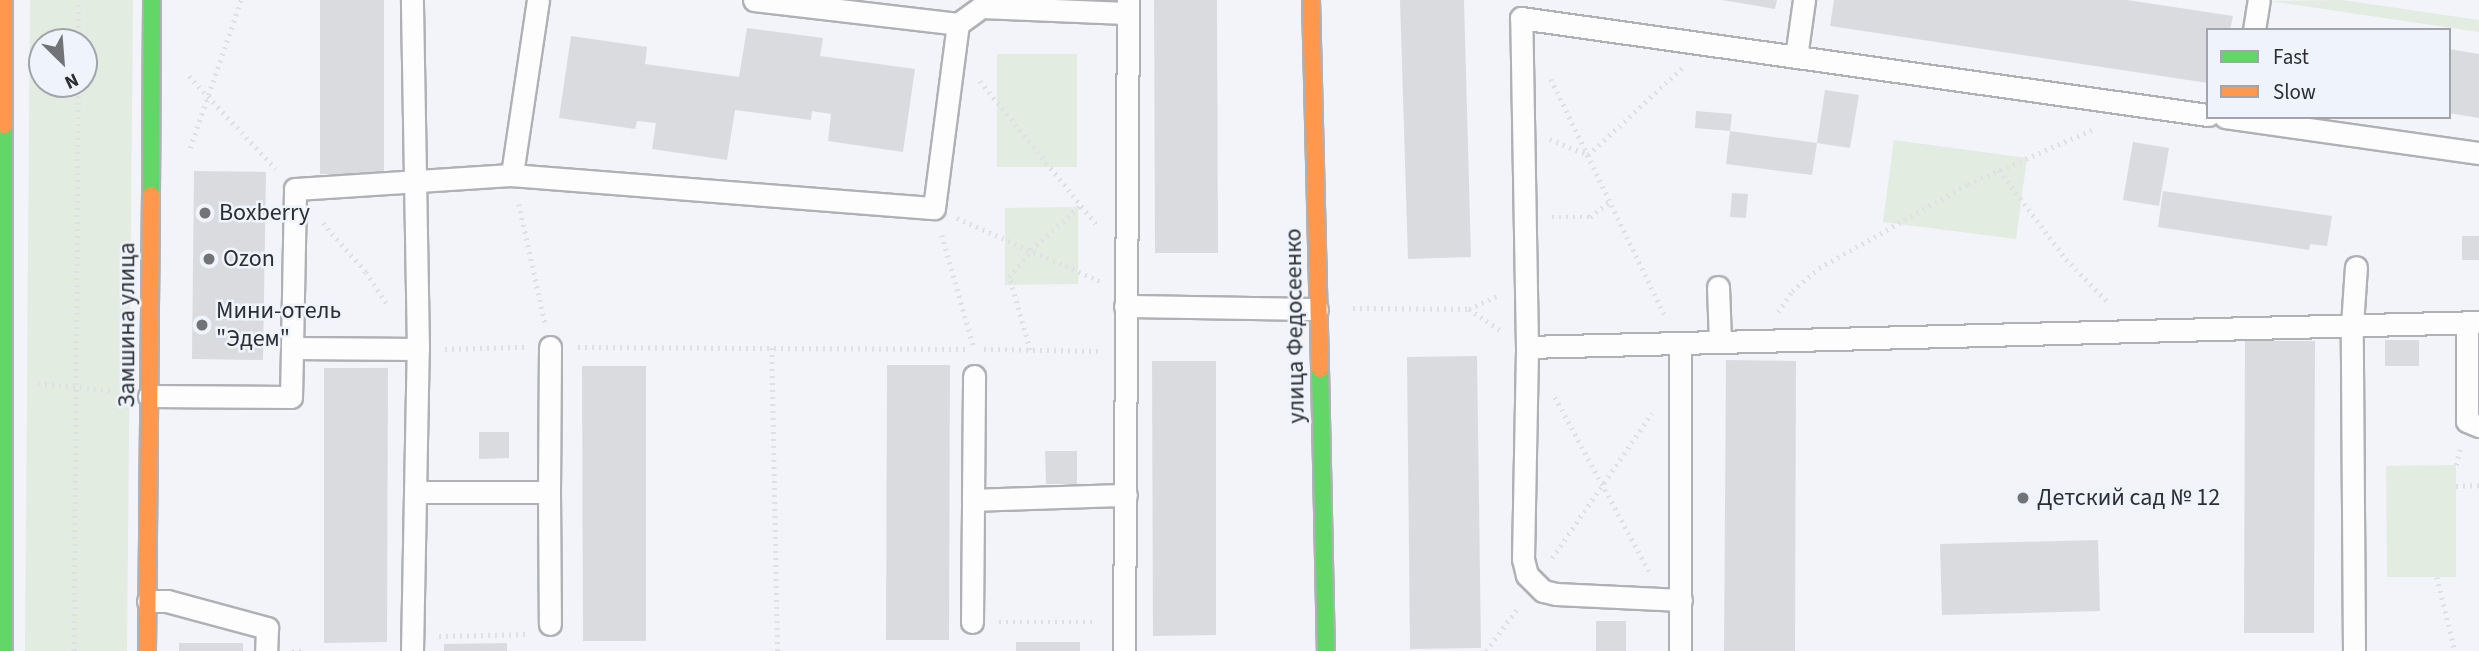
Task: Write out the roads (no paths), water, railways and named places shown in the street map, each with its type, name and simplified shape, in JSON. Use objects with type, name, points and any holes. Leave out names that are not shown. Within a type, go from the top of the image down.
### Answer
[{"type":"street","points":[[4,0],[4,651]]},
{"type":"street","name":"Замшина улица","points":[[147,651],[152,0]]},
{"type":"street","name":"улица Федосеенко","points":[[1311,0],[1326,651]]},
{"type":"lane","points":[[412,0],[418,349],[412,648]]},
{"type":"lane","points":[[512,175],[538,0]]},
{"type":"lane","points":[[754,0],[958,24],[981,7],[1127,7],[1124,651]]},
{"type":"lane","points":[[1796,57],[1804,0]]},
{"type":"lane","points":[[2254,28],[2259,0]]},
{"type":"lane","points":[[1672,600],[1556,594],[1544,591],[1527,575],[1522,559],[1527,347],[1521,18],[2206,115]]},
{"type":"lane","points":[[149,396],[291,397],[295,189],[416,184],[512,175],[934,208],[958,24]]},
{"type":"lane","points":[[2242,119],[2479,153]]},
{"type":"lane","points":[[2354,651],[2352,325],[2356,267]]},
{"type":"lane","points":[[1718,287],[1720,342]]},
{"type":"lane","points":[[1125,299],[1317,309]]},
{"type":"lane","points":[[1527,347],[2473,322],[2467,421],[2479,426]]},
{"type":"lane","points":[[1679,343],[1682,403],[1672,600],[1680,651]]},
{"type":"lane","points":[[543,629],[549,492],[550,347]]},
{"type":"lane","points":[[292,348],[418,349]]},
{"type":"lane","points":[[972,622],[974,376]]},
{"type":"lane","points":[[416,492],[549,492]]},
{"type":"lane","points":[[973,500],[1126,495]]},
{"type":"lane","points":[[148,601],[167,601],[267,628],[266,651]]},
{"type":"place","name":"Boxberry","points":[[205,213]]},
{"type":"place","name":"Ozon","points":[[209,259]]},
{"type":"place","name":"Мини-отель \"Эдем\"","points":[[202,325]]},
{"type":"place","name":"Детский сад № 12","points":[[2023,498]]}]
